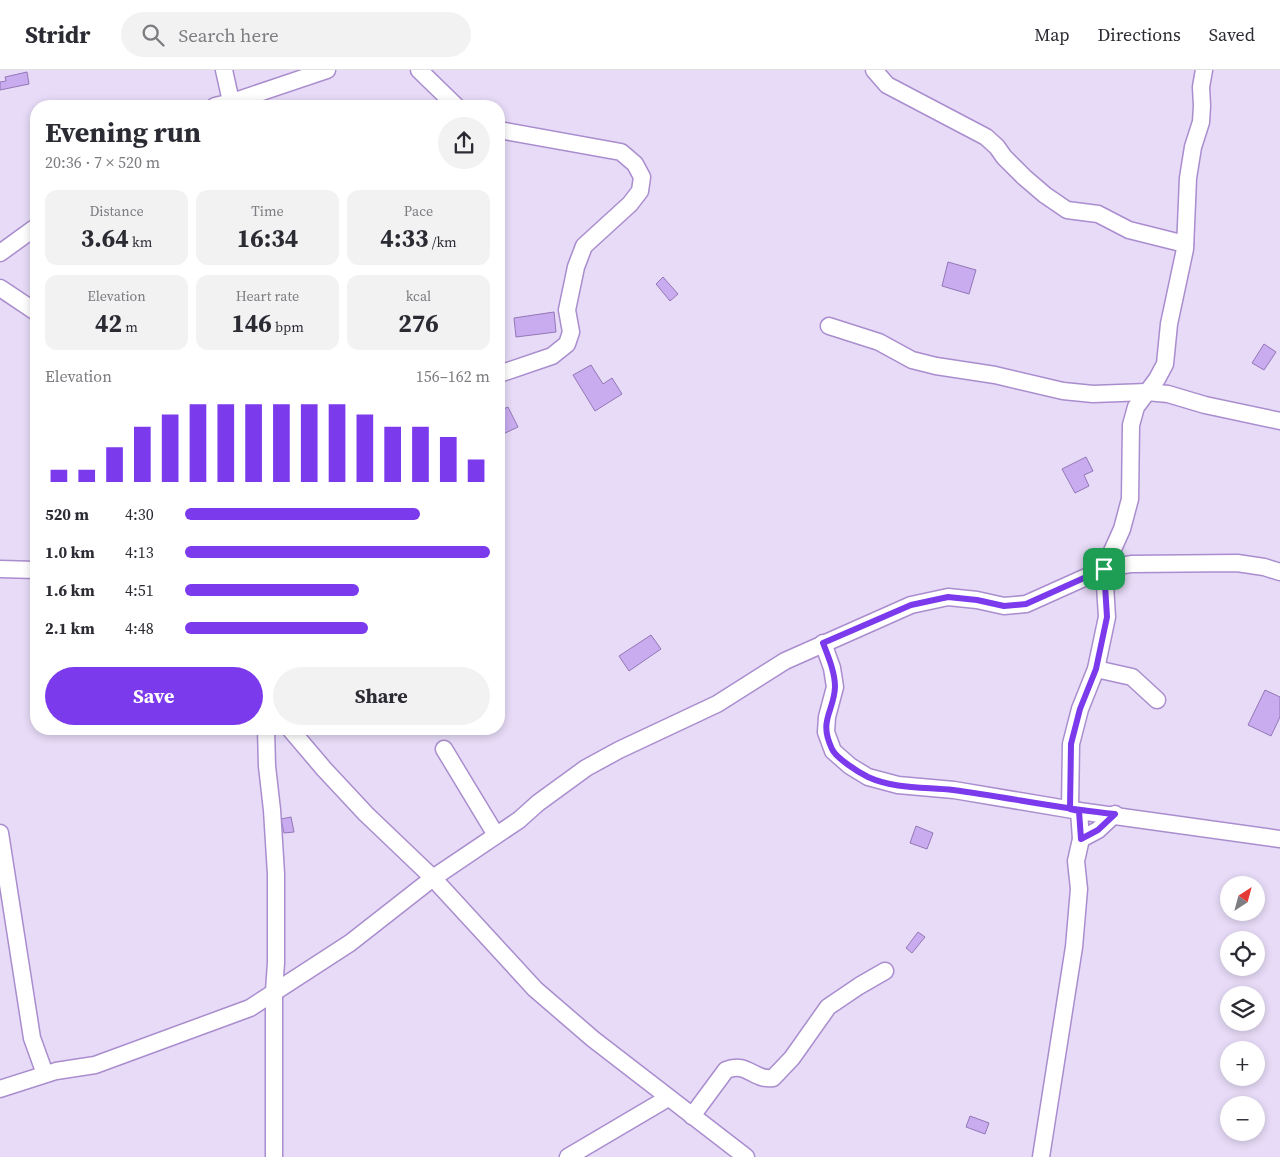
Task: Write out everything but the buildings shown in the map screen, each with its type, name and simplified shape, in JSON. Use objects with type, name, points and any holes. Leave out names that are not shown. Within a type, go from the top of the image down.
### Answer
[{"type":"street","points":[[224,70],[231,100]]},
{"type":"street","points":[[243,100],[327,70]]},
{"type":"street","points":[[419,70],[450,100]]},
{"type":"street","points":[[874,70],[887,85],[986,137],[1024,177],[1067,210],[1098,214],[1129,230],[1185,244]]},
{"type":"street","points":[[1042,1157],[1064,1006],[1071,971],[1079,889],[1076,861],[1081,839],[1075,810],[1071,744],[1080,709],[1096,669],[1107,617],[1104,569],[1122,530],[1130,499],[1132,425],[1136,407],[1158,379],[1165,364],[1169,324],[1185,244],[1188,178],[1193,148],[1201,122],[1201,87],[1204,70]]},
{"type":"street","points":[[505,131],[622,152],[635,164],[642,177],[640,190],[630,204],[584,246],[576,267],[567,310],[571,332],[567,344],[552,356],[505,372]]},
{"type":"street","points":[[0,253],[30,231]]},
{"type":"street","points":[[0,288],[30,308]]},
{"type":"street","points":[[829,326],[879,342],[912,360],[936,366],[995,375],[1063,391],[1093,394],[1147,392],[1168,394],[1205,405],[1280,421]]},
{"type":"street","points":[[0,1089],[45,1074],[95,1065],[250,1008],[350,943],[433,878],[496,836],[586,768],[619,750],[717,704],[785,660],[911,605],[948,597],[977,600],[1004,606],[1026,604],[1104,569],[1131,564],[1236,564],[1280,572]]},
{"type":"street","points":[[0,569],[30,570]]},
{"type":"street","points":[[823,643],[832,668],[835,687],[827,717],[826,732],[833,751],[850,766],[868,777],[898,785],[954,790],[1075,810],[1115,814],[1280,839]]},
{"type":"street","points":[[1096,669],[1132,677],[1157,700]]},
{"type":"street","points":[[266,735],[276,874],[274,1157]]},
{"type":"street","points":[[295,735],[324,770],[433,878],[535,989],[593,1039],[746,1157]]},
{"type":"street","points":[[444,749],[496,836]]},
{"type":"street","points":[[1081,839],[1098,830],[1115,814]]},
{"type":"street","points":[[0,833],[32,1038],[45,1074]]},
{"type":"street","points":[[692,1116],[726,1070],[735,1066],[766,1079],[773,1078],[792,1058],[828,1007],[886,971]]},
{"type":"street","points":[[568,1157],[668,1098]]},
{"type":"route","points":[[1104,569],[1036,601],[1015,606],[948,597],[924,601],[823,643],[832,668],[835,687],[827,717],[826,732],[833,751],[850,766],[868,777],[898,785],[954,790],[1079,811],[1115,814],[1098,830],[1081,839],[1079,811],[1070,809],[1071,744],[1080,709],[1096,669],[1107,617],[1104,569]]}]
